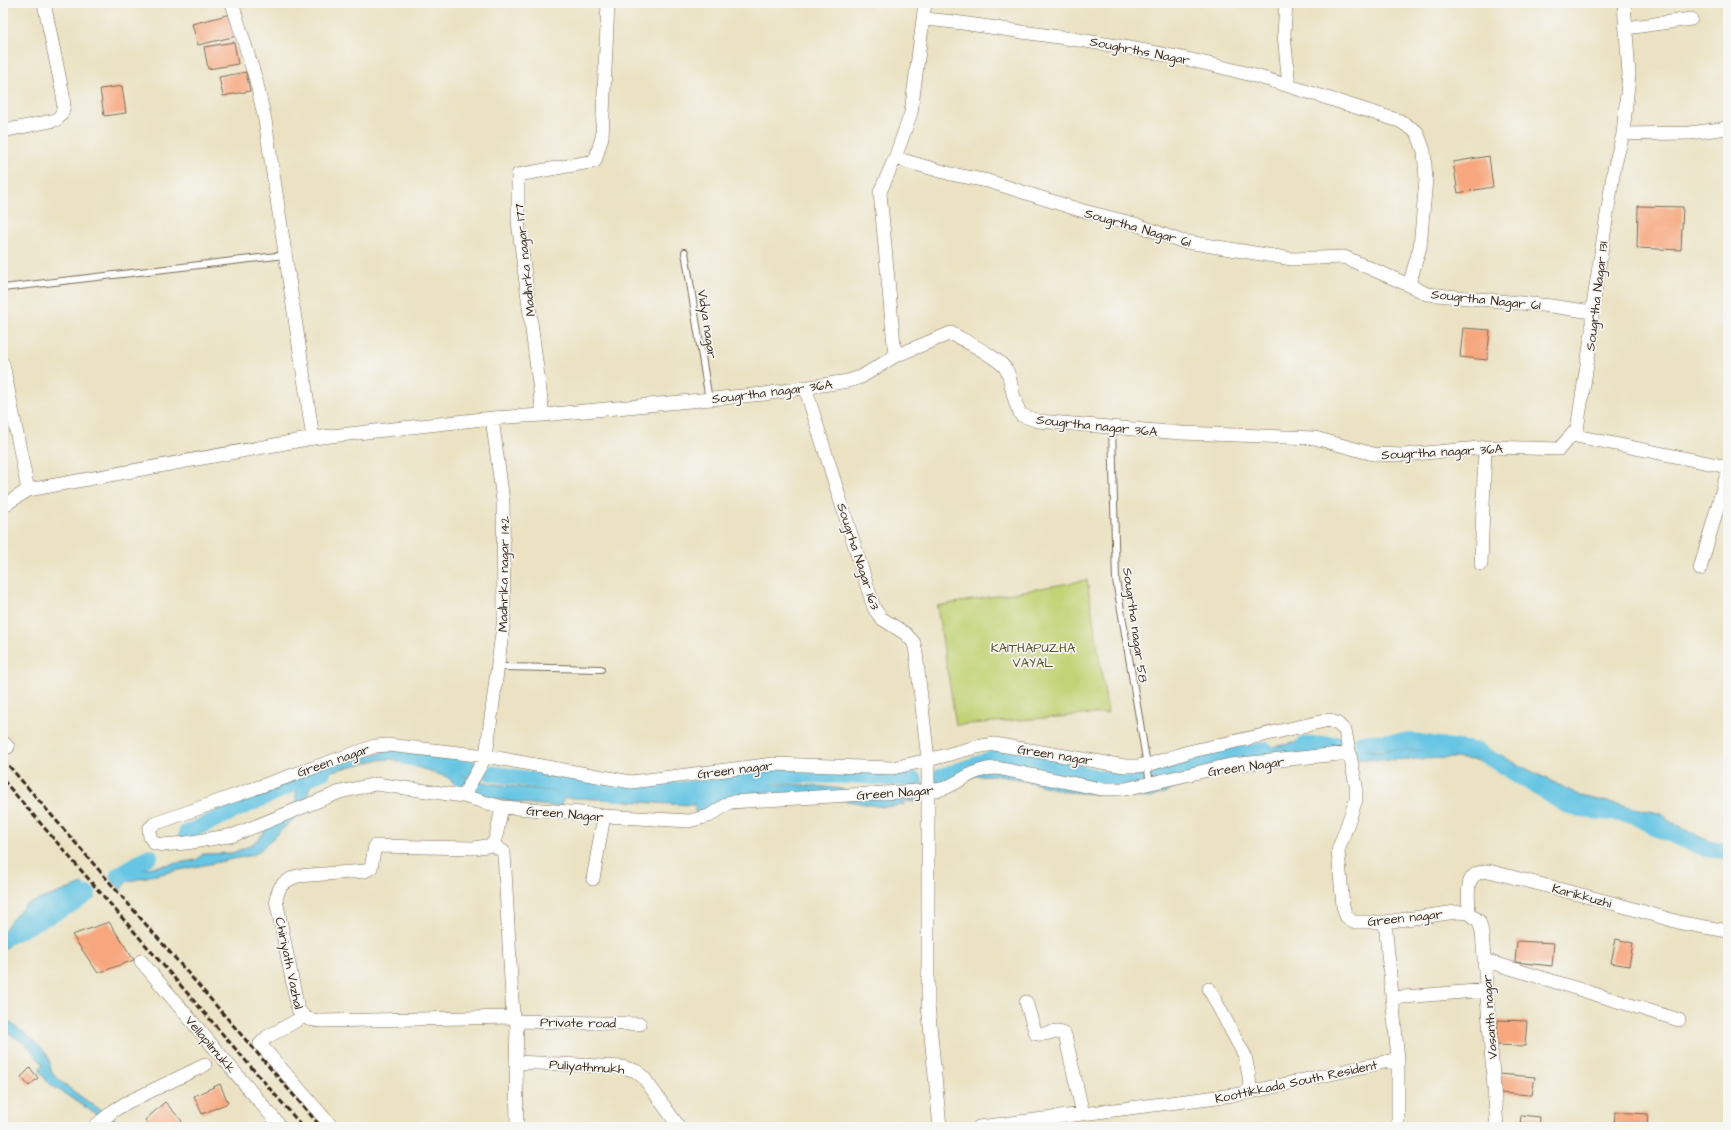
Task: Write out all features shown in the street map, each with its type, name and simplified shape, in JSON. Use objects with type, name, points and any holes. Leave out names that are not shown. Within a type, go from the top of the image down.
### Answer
[{"type":"street","points":[[3,131],[56,120],[62,115],[64,106],[44,3]]},
{"type":"street","points":[[232,3],[256,80],[265,120],[313,438]]},
{"type":"street","name":"Madhrka nagar 177","points":[[543,415],[518,221],[518,175],[595,161],[602,137],[608,3]]},
{"type":"street","points":[[895,356],[880,192],[895,158],[910,113],[925,3]]},
{"type":"street","points":[[1286,3],[1284,34],[1289,86]]},
{"type":"street","name":"Sougrtha Nagar 131","points":[[1576,436],[1592,332],[1592,312],[1614,169],[1623,134],[1629,74],[1624,3]]},
{"type":"street","name":"Soughrths Nagar","points":[[923,19],[945,20],[1128,47],[1247,73],[1400,121],[1417,132],[1424,151],[1426,179],[1420,247],[1409,285]]},
{"type":"street","points":[[1626,28],[1691,19]]},
{"type":"street","points":[[1623,134],[1690,133],[1728,128]]},
{"type":"street","name":"Sougrtha Nagar 61","points":[[895,158],[951,174],[988,182],[1080,210],[1135,224],[1181,241],[1292,259],[1344,257],[1427,294],[1551,306],[1592,312]]},
{"type":"street","name":"Sougrtha nagar 36A","points":[[28,490],[313,438],[492,418],[543,415],[708,400],[764,394],[848,381],[861,377],[895,356],[951,333],[1000,362],[1008,372],[1014,403],[1021,415],[1038,421],[1181,433],[1316,438],[1373,454],[1404,455],[1485,448],[1559,450],[1576,430],[1576,436]]},
{"type":"street","points":[[3,364],[28,490],[3,506]]},
{"type":"street","name":"Sougrha Nagar 163","points":[[805,387],[874,608],[881,618],[906,634],[914,643],[928,760],[928,1005],[940,1127]]},
{"type":"street","name":"Madhrika nagar 142","points":[[463,796],[486,756],[504,618],[503,501],[492,418]]},
{"type":"street","points":[[1576,436],[1728,467]]},
{"type":"street","points":[[1481,564],[1485,448]]},
{"type":"street","points":[[1700,570],[1728,470]]},
{"type":"street","name":"Green nagar","points":[[463,796],[376,784],[340,792],[234,835],[186,843],[162,845],[154,842],[150,837],[149,829],[154,824],[375,746],[388,745],[486,756],[631,782],[773,764],[893,768],[928,760],[976,746],[994,744],[1148,771],[1188,752],[1328,720],[1338,724],[1345,730],[1356,785],[1356,800],[1338,852],[1343,906],[1346,916],[1353,922],[1385,922],[1456,912],[1469,913]]},
{"type":"street","name":"Green Nagar","points":[[463,796],[502,807],[604,816],[689,821],[709,816],[730,802],[928,791],[943,788],[987,768],[997,768],[1101,788],[1125,789],[1230,765],[1349,753]]},
{"type":"street","points":[[502,807],[498,825],[498,833],[493,845],[504,852],[514,1019],[517,1027],[517,1127]]},
{"type":"street","points":[[593,879],[604,816]]},
{"type":"street","name":"Chiriyath Vazhal","points":[[493,845],[474,848],[374,846],[371,868],[365,872],[297,876],[287,880],[278,888],[276,900],[298,1010],[303,1017],[310,1020],[322,1021],[514,1019]]},
{"type":"street","name":"Karikkuzhi","points":[[1469,913],[1469,886],[1472,877],[1479,871],[1489,871],[1682,923],[1728,931]]},
{"type":"street","name":"Vasanth nagar","points":[[1469,913],[1479,921],[1482,932],[1497,1127]]},
{"type":"street","points":[[1385,922],[1398,1060],[1398,1127]]},
{"type":"street","points":[[1484,960],[1679,1020]]},
{"type":"street","name":"Vellapilmukk","points":[[142,961],[281,1127]]},
{"type":"street","points":[[1209,988],[1245,1056],[1249,1076],[1250,1092]]},
{"type":"street","points":[[1392,998],[1487,990]]},
{"type":"street","points":[[1026,1002],[1036,1034],[1062,1032],[1065,1035],[1083,1114]]},
{"type":"street","points":[[303,1017],[267,1037],[260,1044],[332,1127]]},
{"type":"street","name":"Private road","points":[[514,1019],[640,1024]]},
{"type":"street","name":"Koottikkada South Resident","points":[[979,1127],[1250,1092],[1398,1060]]},
{"type":"street","name":"Puliyathmukh","points":[[516,1062],[622,1067],[636,1071],[644,1078],[679,1127]]},
{"type":"street","points":[[94,1127],[113,1111],[126,1103],[205,1066]]},
{"type":"lane","name":"Vidya nagar","points":[[685,252],[708,400]]},
{"type":"lane","points":[[3,288],[285,255]]},
{"type":"lane","name":"Sougrtha nagar 58","points":[[1112,427],[1116,580],[1148,771]]},
{"type":"lane","points":[[498,667],[601,669]]},
{"type":"green space","name":"KAITHAPUZHA VAYAL","points":[[1087,580],[1108,713],[956,725],[937,606]]},
{"type":"water","points":[[1304,741],[1376,751],[1398,749],[1497,754],[1581,796],[1662,814],[1669,820],[1693,834],[1728,847],[1728,857],[1720,857],[1694,847],[1654,824],[1615,813],[1579,807],[1504,768],[1481,761],[1454,758],[1379,760],[1343,757],[1226,770],[1150,798],[1067,792],[1018,779],[993,775],[975,776],[922,799],[923,784],[989,760],[1068,782],[1130,789],[1257,750]]},
{"type":"water","points":[[384,750],[404,750],[470,778],[463,791],[447,777],[392,759],[377,760],[332,771],[319,777],[309,789],[304,809],[253,855],[126,882],[121,890],[110,878],[135,870],[196,860],[203,854],[232,853],[249,846],[258,840],[267,828],[295,804],[298,786],[311,772],[349,759],[382,753]]},
{"type":"water","points":[[479,780],[487,783],[552,791],[619,789],[667,794],[711,794],[747,785],[789,784],[837,788],[872,796],[917,791],[916,802],[904,801],[904,805],[883,807],[836,799],[757,803],[695,812],[695,805],[564,798],[560,807],[512,802],[469,794]]},
{"type":"water","points":[[83,884],[96,898],[82,903],[53,907],[39,912],[26,924],[3,951],[3,934],[9,923],[25,905]]},
{"type":"water","points":[[3,1017],[43,1050],[47,1055],[50,1068],[54,1075],[89,1102],[127,1127],[116,1127],[48,1083],[40,1071],[41,1066],[43,1065],[26,1044],[3,1030]]},
{"type":"building","points":[[231,14],[237,36],[198,45],[192,24]]},
{"type":"building","points":[[234,42],[238,64],[208,69],[204,47]]},
{"type":"building","points":[[246,72],[250,91],[223,96],[219,77]]},
{"type":"building","points":[[122,86],[126,113],[104,116],[100,89]]},
{"type":"building","points":[[1489,156],[1493,187],[1458,193],[1453,162]]},
{"type":"building","points":[[1638,206],[1683,207],[1681,250],[1637,248]]},
{"type":"building","points":[[1463,328],[1490,330],[1487,360],[1460,357]]},
{"type":"building","points":[[109,922],[134,960],[98,973],[72,935]]},
{"type":"building","points":[[1616,939],[1633,943],[1629,966],[1611,963]]},
{"type":"building","points":[[1517,941],[1554,943],[1552,966],[1515,962]]},
{"type":"building","points":[[1498,1020],[1527,1021],[1525,1046],[1496,1045]]},
{"type":"building","points":[[30,1068],[38,1078],[29,1086],[21,1077]]},
{"type":"building","points":[[1498,1074],[1535,1077],[1532,1095],[1498,1093]]},
{"type":"building","points":[[220,1084],[228,1103],[202,1114],[194,1096]]},
{"type":"building","points":[[165,1102],[182,1121],[176,1127],[151,1127],[145,1120]]},
{"type":"building","points":[[1615,1112],[1648,1114],[1647,1127],[1614,1127]]},
{"type":"building","points":[[1521,1115],[1540,1117],[1539,1127],[1520,1127]]},
{"type":"waterway","points":[[1362,742],[1413,741],[1478,751],[1564,804],[1580,810],[1632,815],[1657,829],[1706,849],[1728,851]]},
{"type":"waterway","points":[[1303,745],[1340,744]]},
{"type":"waterway","points":[[939,777],[1006,754],[1105,779],[1141,779],[1235,755],[1266,750]]},
{"type":"waterway","points":[[406,757],[471,768]]},
{"type":"waterway","points":[[186,833],[323,772]]},
{"type":"waterway","points":[[491,773],[616,793],[716,787],[778,775],[864,776],[915,780]]},
{"type":"waterway","points":[[118,875],[150,856]]},
{"type":"waterway","points":[[3,939],[73,904],[88,894]]},
{"type":"railway","points":[[3,759],[321,1127]]},
{"type":"railway","points":[[3,780],[303,1127]]}]
